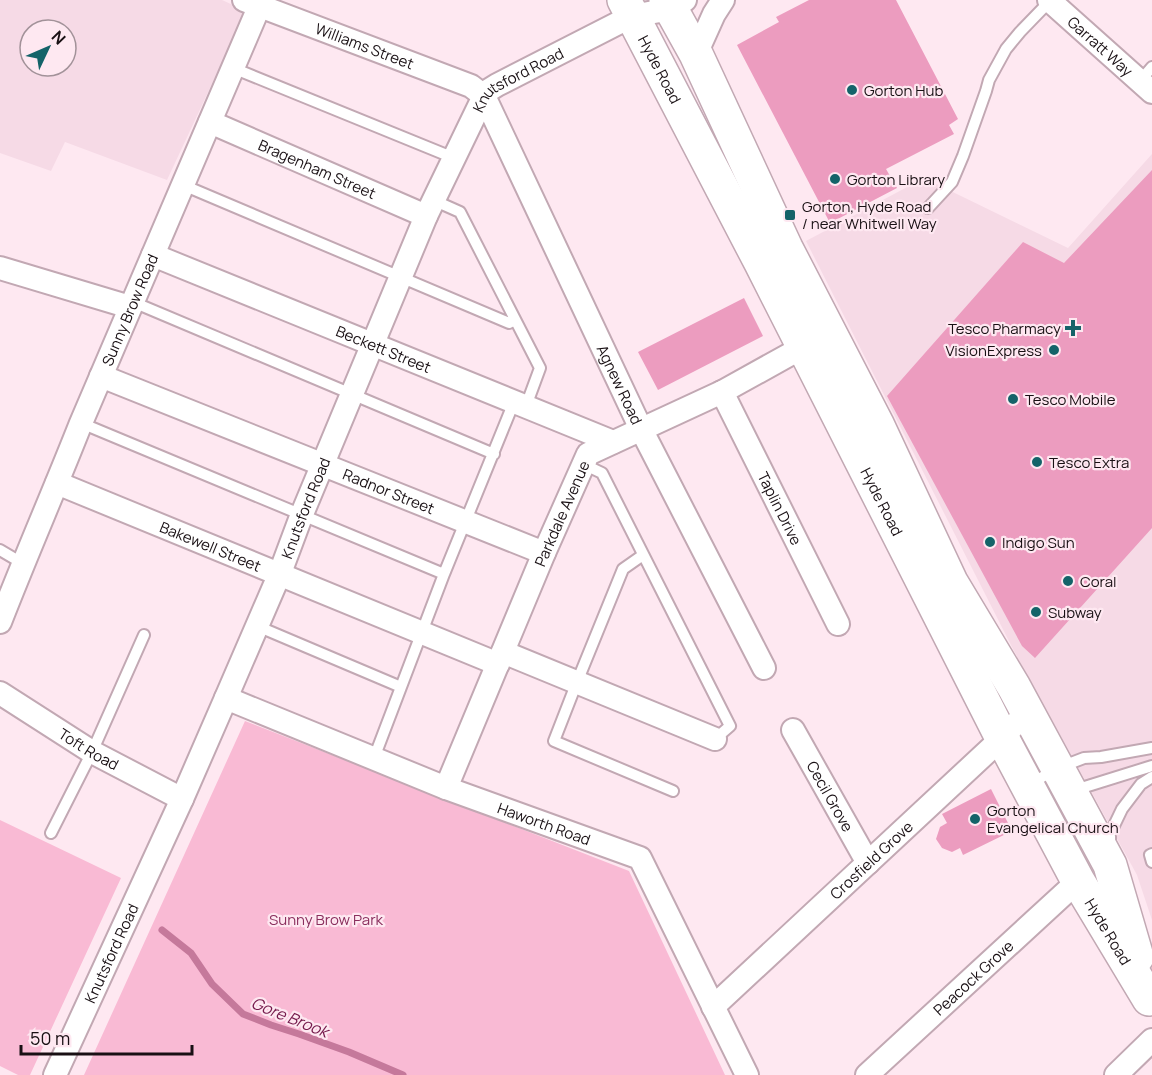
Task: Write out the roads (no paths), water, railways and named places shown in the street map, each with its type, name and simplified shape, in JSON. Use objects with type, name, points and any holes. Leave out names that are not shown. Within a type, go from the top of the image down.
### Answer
[{"type":"highway","name":"Hyde Road","points":[[654,4],[696,54],[786,248],[816,340],[877,424],[951,582],[1027,712],[1078,881],[1150,1002]]},
{"type":"highway","name":"Hyde Road","points":[[654,4],[816,340],[1002,738],[1110,865],[1150,1002]]},
{"type":"street","points":[[696,54],[723,0]]},
{"type":"street","name":"Garratt Way","points":[[1050,0],[1148,80]]},
{"type":"street","name":"Sunny Brow Road","points":[[0,622],[22,563],[101,375],[233,68],[256,2]]},
{"type":"street","name":"Williams Street","points":[[256,2],[471,86],[484,96]]},
{"type":"street","name":"Knutsford Road","points":[[55,1075],[182,799],[280,573],[322,464],[400,276],[484,96],[497,85],[654,4]]},
{"type":"street","name":"Agnew Road","points":[[484,96],[641,429],[764,668]]},
{"type":"street","name":"Bragenham Street","points":[[210,122],[430,208]]},
{"type":"street","name":"Beckett Street","points":[[153,255],[614,442]]},
{"type":"street","points":[[0,267],[132,305]]},
{"type":"street","name":"Parkdale Avenue","points":[[446,788],[588,454],[722,392],[816,340]]},
{"type":"street","name":"Radnor Street","points":[[101,375],[544,553]]},
{"type":"street","name":"Taplin Drive","points":[[722,392],[838,624]]},
{"type":"street","name":"Bakewell Street","points":[[57,483],[423,633],[577,682],[714,739]]},
{"type":"street","name":"Toft Road","points":[[0,693],[92,752],[182,799]]},
{"type":"street","name":"Haworth Road","points":[[226,698],[446,788],[640,858],[747,1075]]},
{"type":"street","name":"Crosfield Grove","points":[[714,1007],[1027,712]]},
{"type":"street","name":"Cecil Grove","points":[[793,730],[868,863]]},
{"type":"street","name":"Peacock Grove","points":[[867,1075],[1078,881]]},
{"type":"street","points":[[1116,1075],[1152,1040]]},
{"type":"lane","points":[[928,208],[952,182],[989,80],[1006,49],[1050,0]]},
{"type":"lane","points":[[233,68],[454,158]]},
{"type":"lane","points":[[183,185],[509,323],[515,320]]},
{"type":"lane","points":[[374,758],[444,574],[494,454],[540,368],[460,212],[430,208]]},
{"type":"lane","points":[[132,305],[494,454]]},
{"type":"lane","points":[[81,423],[444,574]]},
{"type":"lane","points":[[583,464],[602,473],[730,726],[714,739]]},
{"type":"lane","points":[[0,550],[22,563]]},
{"type":"lane","points":[[643,555],[623,569],[554,741],[673,791]]},
{"type":"lane","points":[[257,626],[401,687]]},
{"type":"lane","points":[[51,833],[92,752],[144,635]]},
{"type":"lane","points":[[1050,792],[1084,758],[1152,748]]},
{"type":"lane","points":[[1050,792],[1152,766]]},
{"type":"lane","points":[[1110,865],[1110,834],[1122,809],[1141,784],[1152,777]]},
{"type":"lane","points":[[1152,854],[1150,855],[1152,862]]},
{"type":"waterway","name":"Gore Brook","points":[[162,930],[191,953],[212,984],[243,1014],[349,1052],[403,1075]]},
{"type":"place","name":"Gorton Hub","points":[[852,90]]},
{"type":"place","name":"Gorton Library","points":[[835,179]]},
{"type":"place","name":"Gorton, Hyde Road / near Whitwell Way","points":[[790,215]]},
{"type":"place","name":"Tesco Pharmacy","points":[[1073,328]]},
{"type":"place","name":"VisionExpress","points":[[1054,350]]},
{"type":"place","name":"Tesco Mobile","points":[[1013,399]]},
{"type":"place","name":"Tesco Extra","points":[[1037,462]]},
{"type":"place","name":"Indigo Sun","points":[[990,542]]},
{"type":"place","name":"Coral","points":[[1068,581]]},
{"type":"place","name":"Subway","points":[[1036,612]]},
{"type":"place","name":"Gorton Evangelical Church","points":[[975,819]]},
{"type":"park label","name":"Sunny Brow Park","points":[[326,919]]}]
